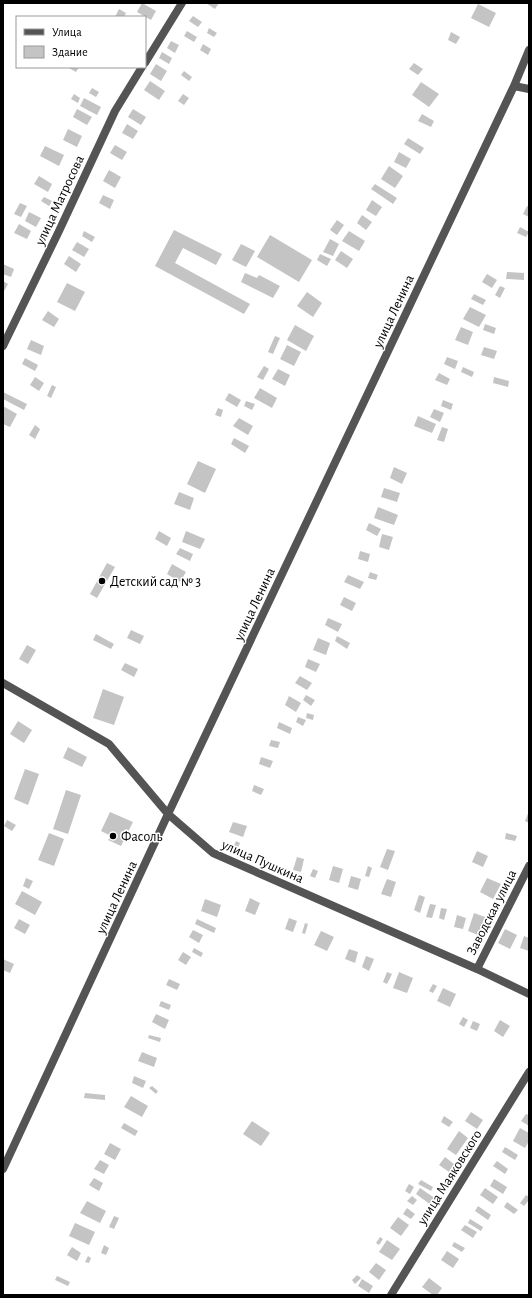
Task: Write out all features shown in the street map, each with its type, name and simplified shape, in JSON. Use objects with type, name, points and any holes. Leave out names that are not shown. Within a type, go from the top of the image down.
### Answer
[{"type":"street","points":[[146,61],[182,3]]},
{"type":"street","name":"улица Ленина","points":[[3,1169],[168,814],[514,86],[529,50]]},
{"type":"street","name":"улица Матросова","points":[[3,346],[115,111],[141,68]]},
{"type":"street","points":[[514,86],[529,89]]},
{"type":"street","name":"улица Пушкина","points":[[3,683],[109,744],[168,814],[213,854],[529,994]]},
{"type":"street","name":"Заводская улица","points":[[477,970],[529,866]]},
{"type":"street","name":"улица Маяковского","points":[[391,1295],[529,1072]]},
{"type":"building","points":[[142,3],[156,11],[151,20],[137,12]]},
{"type":"building","points":[[206,3],[219,3],[215,9]]},
{"type":"building","points":[[478,4],[496,13],[489,27],[471,18]]},
{"type":"building","points":[[119,9],[126,13],[124,16],[116,16]]},
{"type":"building","points":[[193,16],[202,22],[198,27],[189,21]]},
{"type":"building","points":[[209,28],[217,33],[214,37],[207,33]]},
{"type":"building","points":[[187,31],[197,37],[194,42],[184,36]]},
{"type":"building","points":[[451,32],[460,37],[456,44],[448,40]]},
{"type":"building","points":[[171,41],[179,45],[175,53],[167,48]]},
{"type":"building","points":[[203,44],[211,49],[208,55],[200,50]]},
{"type":"building","points":[[162,52],[172,58],[169,64],[159,58]]},
{"type":"building","points":[[414,63],[423,69],[418,75],[409,69]]},
{"type":"building","points":[[156,64],[167,71],[161,81],[150,74]]},
{"type":"building","points":[[69,68],[78,68],[76,72]]},
{"type":"building","points":[[184,71],[192,77],[189,81],[181,75]]},
{"type":"building","points":[[150,81],[165,91],[159,100],[144,90]]},
{"type":"building","points":[[421,82],[439,94],[429,107],[412,95]]},
{"type":"building","points":[[92,88],[99,92],[96,97],[89,93]]},
{"type":"building","points":[[74,94],[80,98],[78,103],[71,99]]},
{"type":"building","points":[[183,94],[189,98],[184,105],[178,101]]},
{"type":"building","points":[[84,98],[101,107],[97,115],[80,106]]},
{"type":"building","points":[[77,109],[92,117],[87,125],[73,117]]},
{"type":"building","points":[[133,109],[146,117],[141,125],[128,117]]},
{"type":"building","points":[[422,114],[434,121],[431,127],[418,121]]},
{"type":"building","points":[[127,124],[138,131],[133,139],[122,133]]},
{"type":"building","points":[[68,129],[82,136],[77,147],[63,140]]},
{"type":"building","points":[[408,138],[424,148],[420,154],[404,144]]},
{"type":"building","points":[[115,145],[127,152],[122,160],[110,153]]},
{"type":"building","points":[[45,146],[64,155],[59,166],[40,156]]},
{"type":"building","points":[[399,152],[411,159],[406,168],[394,162]]},
{"type":"building","points":[[389,166],[403,176],[395,188],[381,179]]},
{"type":"building","points":[[109,170],[121,177],[115,188],[103,181]]},
{"type":"building","points":[[39,176],[52,184],[48,192],[34,184]]},
{"type":"building","points":[[375,184],[397,198],[393,204],[371,189]]},
{"type":"building","points":[[103,195],[114,200],[110,209],[99,203]]},
{"type":"building","points":[[44,197],[52,201],[49,206],[41,201]]},
{"type":"building","points":[[372,200],[382,207],[376,216],[366,210]]},
{"type":"building","points":[[20,203],[27,206],[21,217],[14,214]]},
{"type":"building","points":[[527,206],[529,207],[529,217],[523,214]]},
{"type":"building","points":[[29,212],[41,218],[36,227],[25,221]]},
{"type":"building","points":[[362,215],[372,222],[366,230],[357,223]]},
{"type":"building","points":[[337,220],[344,225],[337,235],[330,230]]},
{"type":"building","points":[[19,224],[31,231],[27,239],[14,233]]},
{"type":"building","points":[[520,227],[529,232],[526,237],[517,233]]},
{"type":"building","points":[[174,230],[222,254],[216,265],[183,248],[175,263],[250,304],[244,314],[155,266]]},
{"type":"building","points":[[84,231],[95,237],[92,242],[82,236]]},
{"type":"building","points":[[349,231],[365,241],[359,251],[342,241]]},
{"type":"building","points":[[270,235],[312,260],[299,282],[257,257]]},
{"type":"building","points":[[330,239],[339,244],[333,256],[323,252]]},
{"type":"building","points":[[77,242],[89,249],[84,257],[72,250]]},
{"type":"building","points":[[241,244],[255,251],[246,267],[232,260]]},
{"type":"building","points":[[341,251],[353,259],[347,268],[335,260]]},
{"type":"building","points":[[320,254],[331,259],[327,266],[317,260]]},
{"type":"building","points":[[69,256],[81,264],[76,272],[64,264]]},
{"type":"building","points":[[3,264],[14,269],[11,277],[3,274]]},
{"type":"building","points":[[507,272],[524,273],[524,280],[506,279]]},
{"type":"building","points":[[245,273],[257,278],[259,275],[280,286],[273,298],[241,282]]},
{"type":"building","points":[[487,274],[497,280],[492,288],[482,282]]},
{"type":"building","points":[[3,281],[8,284],[3,293]]},
{"type":"building","points":[[67,283],[85,292],[75,311],[57,302]]},
{"type":"building","points":[[500,286],[505,288],[500,298],[495,295]]},
{"type":"building","points":[[307,292],[322,303],[313,317],[297,306]]},
{"type":"building","points":[[474,294],[486,300],[483,305],[471,299]]},
{"type":"building","points":[[470,307],[486,315],[479,327],[463,319]]},
{"type":"building","points":[[48,311],[59,319],[54,327],[42,320]]},
{"type":"building","points":[[485,324],[496,328],[494,334],[483,330]]},
{"type":"building","points":[[295,325],[314,336],[306,351],[287,340]]},
{"type":"building","points":[[461,327],[473,332],[468,345],[455,340]]},
{"type":"building","points":[[275,336],[280,338],[273,354],[268,352]]},
{"type":"building","points":[[31,340],[44,346],[41,355],[27,349]]},
{"type":"building","points":[[287,345],[301,352],[294,366],[280,359]]},
{"type":"building","points":[[484,347],[497,351],[494,359],[481,355]]},
{"type":"building","points":[[447,357],[458,361],[455,369],[444,364]]},
{"type":"building","points":[[25,358],[38,365],[35,371],[22,364]]},
{"type":"building","points":[[264,366],[269,369],[263,380],[257,377]]},
{"type":"building","points":[[463,367],[474,372],[472,377],[461,372]]},
{"type":"building","points":[[278,369],[290,375],[285,386],[272,379]]},
{"type":"building","points":[[439,373],[450,379],[447,385],[435,380]]},
{"type":"building","points":[[35,377],[44,383],[39,391],[30,385]]},
{"type":"building","points":[[494,377],[509,381],[508,387],[493,383]]},
{"type":"building","points":[[52,385],[56,387],[51,398],[47,396]]},
{"type":"building","points":[[260,388],[277,398],[272,408],[254,398]]},
{"type":"building","points":[[3,392],[27,404],[24,410],[3,399]]},
{"type":"building","points":[[229,393],[241,400],[237,407],[225,400]]},
{"type":"building","points":[[443,400],[453,404],[451,410],[441,406]]},
{"type":"building","points":[[246,401],[255,404],[252,410],[244,406]]},
{"type":"building","points":[[3,406],[17,414],[10,427],[3,424]]},
{"type":"building","points":[[218,408],[223,410],[221,417],[215,415]]},
{"type":"building","points":[[434,409],[444,413],[440,422],[430,417]]},
{"type":"building","points":[[418,416],[436,424],[432,433],[414,426]]},
{"type":"building","points":[[239,418],[253,426],[248,435],[233,426]]},
{"type":"building","points":[[35,425],[40,429],[35,439],[29,435]]},
{"type":"building","points":[[442,427],[448,429],[444,442],[437,440]]},
{"type":"building","points":[[234,438],[249,446],[245,453],[231,444]]},
{"type":"building","points":[[198,461],[216,469],[205,493],[187,484]]},
{"type":"building","points":[[394,467],[407,473],[402,484],[390,478]]},
{"type":"building","points":[[384,488],[400,493],[397,502],[381,497]]},
{"type":"building","points":[[179,492],[194,498],[190,510],[174,504]]},
{"type":"building","points":[[378,507],[398,515],[394,525],[374,518]]},
{"type":"building","points":[[369,523],[381,529],[377,536],[366,530]]},
{"type":"building","points":[[159,531],[171,538],[167,546],[155,539]]},
{"type":"building","points":[[186,531],[205,539],[200,549],[182,542]]},
{"type":"building","points":[[382,534],[393,537],[389,550],[379,547]]},
{"type":"building","points":[[180,548],[193,554],[190,561],[176,554]]},
{"type":"building","points":[[360,551],[370,554],[368,562],[358,559]]},
{"type":"building","name":"Детский сад № 3","points":[[107,563],[115,567],[97,598],[90,594]]},
{"type":"building","points":[[172,564],[186,572],[180,582],[167,574]]},
{"type":"building","points":[[370,572],[378,575],[376,580],[368,578]]},
{"type":"building","points":[[348,575],[364,582],[360,589],[344,582]]},
{"type":"building","points":[[344,597],[356,603],[352,611],[340,605]]},
{"type":"building","points":[[328,618],[342,624],[338,632],[325,625]]},
{"type":"building","points":[[131,630],[144,636],[140,644],[127,638]]},
{"type":"building","points":[[96,634],[114,644],[111,649],[93,640]]},
{"type":"building","points":[[337,636],[350,643],[347,649],[335,641]]},
{"type":"building","points":[[318,638],[330,643],[326,655],[313,650]]},
{"type":"building","points":[[27,645],[36,650],[28,664],[19,659]]},
{"type":"building","points":[[308,659],[320,664],[316,672],[305,667]]},
{"type":"building","points":[[125,663],[138,669],[134,677],[121,670]]},
{"type":"building","points":[[300,676],[312,683],[307,690],[295,683]]},
{"type":"building","points":[[103,689],[124,697],[114,725],[93,718]]},
{"type":"building","points":[[306,695],[315,700],[311,706],[303,700]]},
{"type":"building","points":[[289,696],[301,703],[296,712],[285,705]]},
{"type":"building","points":[[307,713],[314,715],[313,720],[306,718]]},
{"type":"building","points":[[298,717],[306,720],[303,726],[296,722]]},
{"type":"building","points":[[18,721],[32,730],[24,743],[10,734]]},
{"type":"building","points":[[279,722],[292,728],[290,734],[277,728]]},
{"type":"building","points":[[271,740],[280,742],[278,748],[269,746]]},
{"type":"building","points":[[68,747],[87,757],[82,767],[63,758]]},
{"type":"building","points":[[261,757],[273,761],[270,768],[259,764]]},
{"type":"building","points":[[25,769],[39,774],[28,805],[14,799]]},
{"type":"building","points":[[254,785],[264,789],[261,795],[252,791]]},
{"type":"building","points":[[66,790],[81,795],[68,834],[53,829]]},
{"type":"building","points":[[529,811],[529,823],[525,821]]},
{"type":"building","points":[[110,812],[133,822],[121,846],[108,840],[111,836],[101,831]]},
{"type":"building","points":[[7,820],[16,825],[12,831],[4,826]]},
{"type":"building","points":[[233,822],[247,826],[243,837],[229,832]]},
{"type":"building","points":[[49,833],[64,839],[54,866],[38,860]]},
{"type":"building","points":[[506,833],[517,836],[515,841],[505,839]]},
{"type":"building","points":[[236,841],[240,843],[236,852],[232,850]]},
{"type":"building","points":[[387,849],[395,851],[388,870],[380,867]]},
{"type":"building","points":[[477,851],[488,856],[483,867],[472,862]]},
{"type":"building","points":[[297,857],[304,859],[301,872],[293,870]]},
{"type":"building","points":[[333,866],[343,869],[339,883],[329,880]]},
{"type":"building","points":[[368,866],[372,868],[369,877],[365,876]]},
{"type":"building","points":[[313,869],[318,871],[315,878],[310,876]]},
{"type":"building","points":[[351,876],[361,879],[358,890],[348,887]]},
{"type":"building","points":[[26,878],[33,881],[29,889],[23,886]]},
{"type":"building","points":[[487,878],[501,884],[493,899],[480,892]]},
{"type":"building","points":[[387,879],[396,882],[391,897],[381,894]]},
{"type":"building","points":[[22,891],[42,902],[35,915],[15,904]]},
{"type":"building","points":[[419,895],[425,897],[420,913],[414,910]]},
{"type":"building","points":[[250,898],[260,903],[255,915],[245,911]]},
{"type":"building","points":[[205,899],[221,905],[217,917],[201,911]]},
{"type":"building","points":[[430,904],[436,905],[432,918],[426,917]]},
{"type":"building","points":[[441,908],[447,909],[444,920],[439,918]]},
{"type":"building","points":[[474,913],[485,917],[478,935],[468,931]]},
{"type":"building","points":[[457,915],[466,918],[463,929],[454,927]]},
{"type":"building","points":[[289,918],[297,921],[293,932],[285,929]]},
{"type":"building","points":[[19,919],[30,925],[25,934],[14,928]]},
{"type":"building","points":[[197,919],[216,928],[214,933],[195,924]]},
{"type":"building","points":[[305,923],[308,924],[305,934],[302,933]]},
{"type":"building","points":[[505,929],[517,935],[510,949],[498,943]]},
{"type":"building","points":[[193,930],[203,935],[199,943],[189,937]]},
{"type":"building","points":[[321,931],[334,937],[327,951],[314,945]]},
{"type":"building","points":[[524,936],[529,938],[529,951],[520,948]]},
{"type":"building","points":[[194,948],[203,953],[201,957],[192,952]]},
{"type":"building","points":[[349,949],[358,952],[355,963],[345,959]]},
{"type":"building","points":[[183,952],[191,957],[186,965],[178,960]]},
{"type":"building","points":[[366,956],[374,959],[369,971],[362,967]]},
{"type":"building","points":[[3,959],[14,964],[10,973],[3,970]]},
{"type":"building","points":[[387,972],[392,974],[387,984],[383,982]]},
{"type":"building","points":[[399,972],[413,978],[407,993],[393,988]]},
{"type":"building","points":[[169,979],[180,984],[177,990],[166,985]]},
{"type":"building","points":[[433,984],[437,986],[433,993],[429,991]]},
{"type":"building","points":[[443,988],[456,994],[450,1007],[437,1001]]},
{"type":"building","points":[[161,1001],[171,1005],[169,1010],[159,1006]]},
{"type":"building","points":[[156,1014],[169,1020],[165,1029],[152,1022]]},
{"type":"building","points":[[463,1017],[468,1020],[464,1027],[459,1024]]},
{"type":"building","points":[[500,1020],[510,1026],[503,1037],[494,1031]]},
{"type":"building","points":[[473,1021],[480,1024],[477,1031],[470,1028]]},
{"type":"building","points":[[149,1035],[161,1038],[160,1042],[148,1038]]},
{"type":"building","points":[[142,1052],[157,1058],[154,1067],[138,1061]]},
{"type":"building","points":[[134,1076],[146,1081],[143,1088],[132,1083]]},
{"type":"building","points":[[152,1086],[158,1091],[156,1094],[149,1088]]},
{"type":"building","points":[[85,1093],[105,1095],[105,1100],[84,1098]]},
{"type":"building","points":[[131,1096],[148,1106],[142,1117],[124,1107]]},
{"type":"building","points":[[471,1112],[483,1120],[477,1129],[465,1121]]},
{"type":"building","points":[[526,1114],[529,1115],[529,1126],[521,1121]]},
{"type":"building","points":[[444,1116],[453,1122],[449,1127],[441,1122]]},
{"type":"building","points":[[252,1121],[270,1133],[261,1146],[243,1134]]},
{"type":"building","points":[[124,1123],[138,1131],[135,1136],[121,1128]]},
{"type":"building","points":[[520,1128],[529,1133],[529,1141],[525,1148],[513,1141]]},
{"type":"building","points":[[459,1131],[468,1138],[456,1155],[447,1149]]},
{"type":"building","points":[[110,1143],[121,1149],[115,1160],[104,1154]]},
{"type":"building","points":[[505,1147],[518,1155],[515,1160],[502,1152]]},
{"type":"building","points":[[445,1157],[454,1164],[449,1172],[439,1165]]},
{"type":"building","points":[[100,1160],[109,1165],[104,1174],[94,1169]]},
{"type":"building","points":[[497,1161],[508,1169],[505,1174],[493,1166]]},
{"type":"building","points":[[94,1178],[103,1183],[99,1191],[89,1185]]},
{"type":"building","points":[[494,1179],[507,1187],[503,1194],[490,1186]]},
{"type":"building","points":[[421,1180],[433,1187],[431,1191],[418,1184]]},
{"type":"building","points":[[409,1184],[414,1187],[410,1194],[405,1191]]},
{"type":"building","points":[[420,1188],[436,1199],[431,1205],[416,1194]]},
{"type":"building","points":[[485,1188],[498,1197],[493,1204],[480,1195]]},
{"type":"building","points":[[526,1195],[529,1197],[529,1200],[524,1206],[520,1203]]},
{"type":"building","points":[[412,1196],[417,1200],[413,1205],[407,1201]]},
{"type":"building","points":[[87,1201],[106,1211],[100,1223],[80,1213]]},
{"type":"building","points":[[507,1202],[518,1210],[514,1214],[504,1207]]},
{"type":"building","points":[[478,1206],[491,1215],[488,1220],[475,1211]]},
{"type":"building","points":[[407,1208],[415,1214],[411,1219],[403,1214]]},
{"type":"building","points":[[114,1216],[119,1218],[114,1229],[109,1227]]},
{"type":"building","points":[[398,1217],[409,1225],[401,1236],[390,1228]]},
{"type":"building","points":[[470,1219],[483,1227],[481,1231],[468,1223]]},
{"type":"building","points":[[75,1223],[95,1232],[89,1245],[69,1236]]},
{"type":"building","points":[[465,1225],[477,1232],[473,1238],[461,1230]]},
{"type":"building","points":[[380,1237],[383,1239],[379,1245],[376,1243]]},
{"type":"building","points":[[387,1240],[400,1249],[392,1260],[379,1252]]},
{"type":"building","points":[[454,1242],[465,1248],[462,1252],[452,1246]]},
{"type":"building","points":[[104,1245],[109,1248],[106,1255],[101,1253]]},
{"type":"building","points":[[72,1247],[81,1253],[77,1261],[67,1255]]},
{"type":"building","points":[[447,1251],[459,1259],[453,1268],[441,1260]]},
{"type":"building","points":[[88,1256],[91,1258],[89,1263],[85,1262]]},
{"type":"building","points":[[376,1263],[386,1270],[379,1280],[369,1272]]},
{"type":"building","points":[[357,1275],[361,1278],[355,1284],[352,1280]]},
{"type":"building","points":[[57,1276],[70,1282],[68,1286],[55,1280]]},
{"type":"building","points":[[429,1278],[442,1288],[437,1295],[433,1295],[422,1287]]},
{"type":"building","points":[[362,1279],[373,1286],[369,1293],[358,1286]]},
{"type":"place","name":"Детский сад № 3","points":[[102,581]]},
{"type":"place","name":"Фасоль","points":[[113,836]]}]
